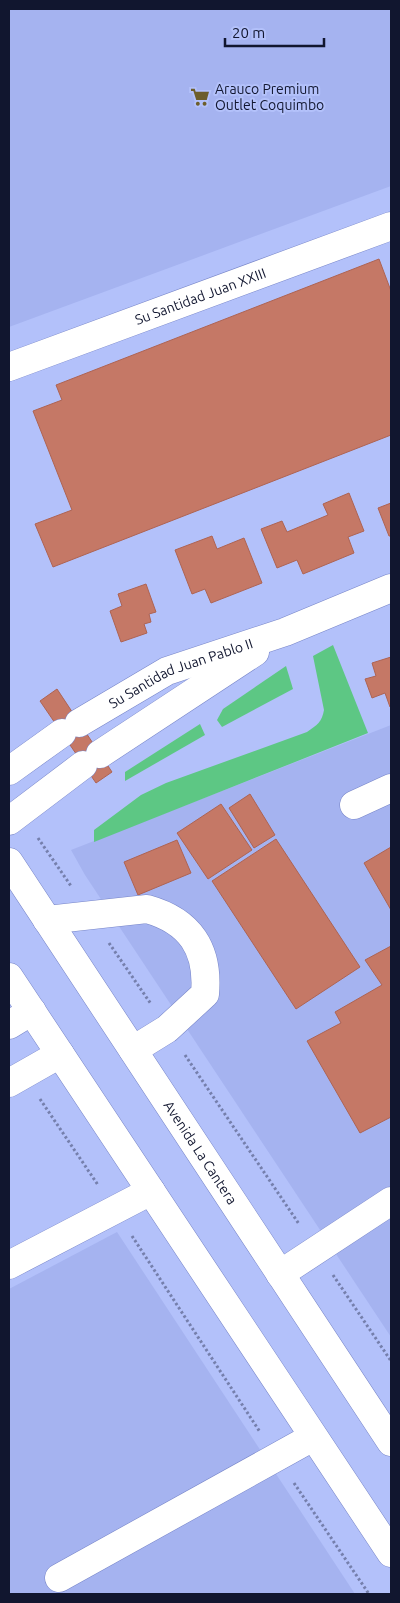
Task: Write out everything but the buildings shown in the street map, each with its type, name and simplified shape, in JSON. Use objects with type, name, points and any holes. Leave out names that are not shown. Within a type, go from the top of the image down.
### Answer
[{"type":"main road","name":"Su Santidad Juan XXIII","points":[[9,367],[391,226]]},
{"type":"main road","name":"Su Santidad Juan Pablo II","points":[[9,771],[70,728],[167,671],[285,632],[391,588]]},
{"type":"main road","name":"Su Santidad Juan Pablo II","points":[[15,816],[92,760],[285,632]]},
{"type":"main road","points":[[354,805],[391,788]]},
{"type":"main road","name":"Avenida La Cantera","points":[[9,862],[391,1442]]},
{"type":"main road","points":[[47,920],[147,909],[162,913],[177,921],[189,932],[198,946],[204,962],[207,978],[205,994],[167,1029],[133,1050]]},
{"type":"main road","points":[[9,977],[391,1553]]},
{"type":"main road","points":[[9,1025],[32,1011]]},
{"type":"main road","points":[[16,1078],[60,1054]]},
{"type":"main road","points":[[9,1265],[151,1191]]},
{"type":"main road","points":[[280,1274],[391,1201]]},
{"type":"main road","points":[[59,1578],[313,1437]]},
{"type":"path","points":[[15,816],[90,914],[391,1361]]},
{"type":"path","points":[[16,1078],[115,1210],[369,1594]]},
{"type":"shaded area","name":"Arauco Premium Outlet Coquimbo","points":[[9,9],[391,9],[391,186],[9,327]]},
{"type":"shaded area","points":[[391,725],[391,1337],[85,875],[71,850]]},
{"type":"shaded area","points":[[117,1232],[355,1594],[9,1594],[9,1289]]},
{"type":"green space","points":[[333,645],[368,733],[94,842],[94,830],[141,795],[166,783],[307,732],[316,725],[322,718],[324,710],[313,656]]},
{"type":"green space","points":[[286,666],[293,689],[222,727],[217,720],[223,709]]},
{"type":"green space","points":[[200,724],[205,735],[125,781],[125,772]]},
{"type":"place","name":"Arauco Premium Outlet Coquimbo","points":[[200,97]]}]
